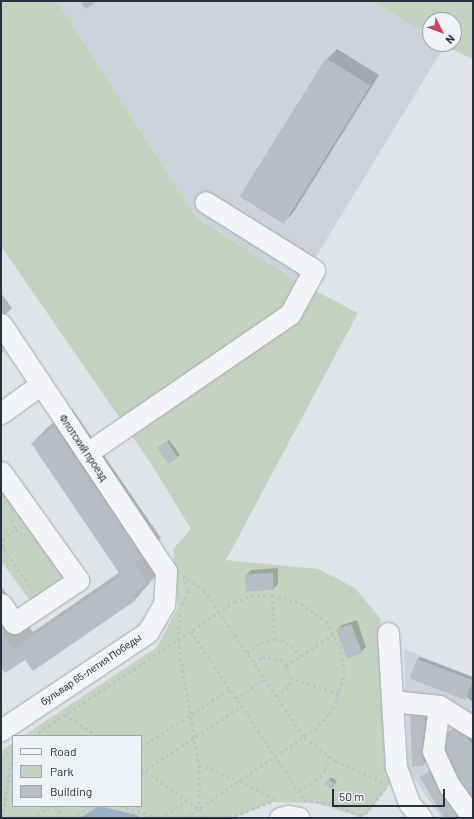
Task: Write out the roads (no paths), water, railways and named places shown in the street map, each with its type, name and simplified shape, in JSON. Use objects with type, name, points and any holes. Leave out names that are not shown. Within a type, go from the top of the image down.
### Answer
[{"type":"street","points":[[87,454],[290,314],[314,270],[205,202]]},
{"type":"street","name":"Флотский проезд","points":[[1,324],[87,454],[173,573]]},
{"type":"street","points":[[1,412],[41,384]]},
{"type":"street","points":[[1,472],[78,580],[14,623],[1,604]]},
{"type":"street","name":"бульвар 65-летия Победы","points":[[1,730],[148,632],[164,604],[173,573]]},
{"type":"street","points":[[388,633],[396,767],[409,802],[421,818]]},
{"type":"street","points":[[393,701],[439,706],[473,727]]},
{"type":"street","points":[[439,706],[433,751],[449,785],[472,818]]},
{"type":"street","points":[[281,806],[288,816],[302,806]]},
{"type":"water","points":[[97,807],[103,807],[137,815],[139,818],[80,818]]}]
